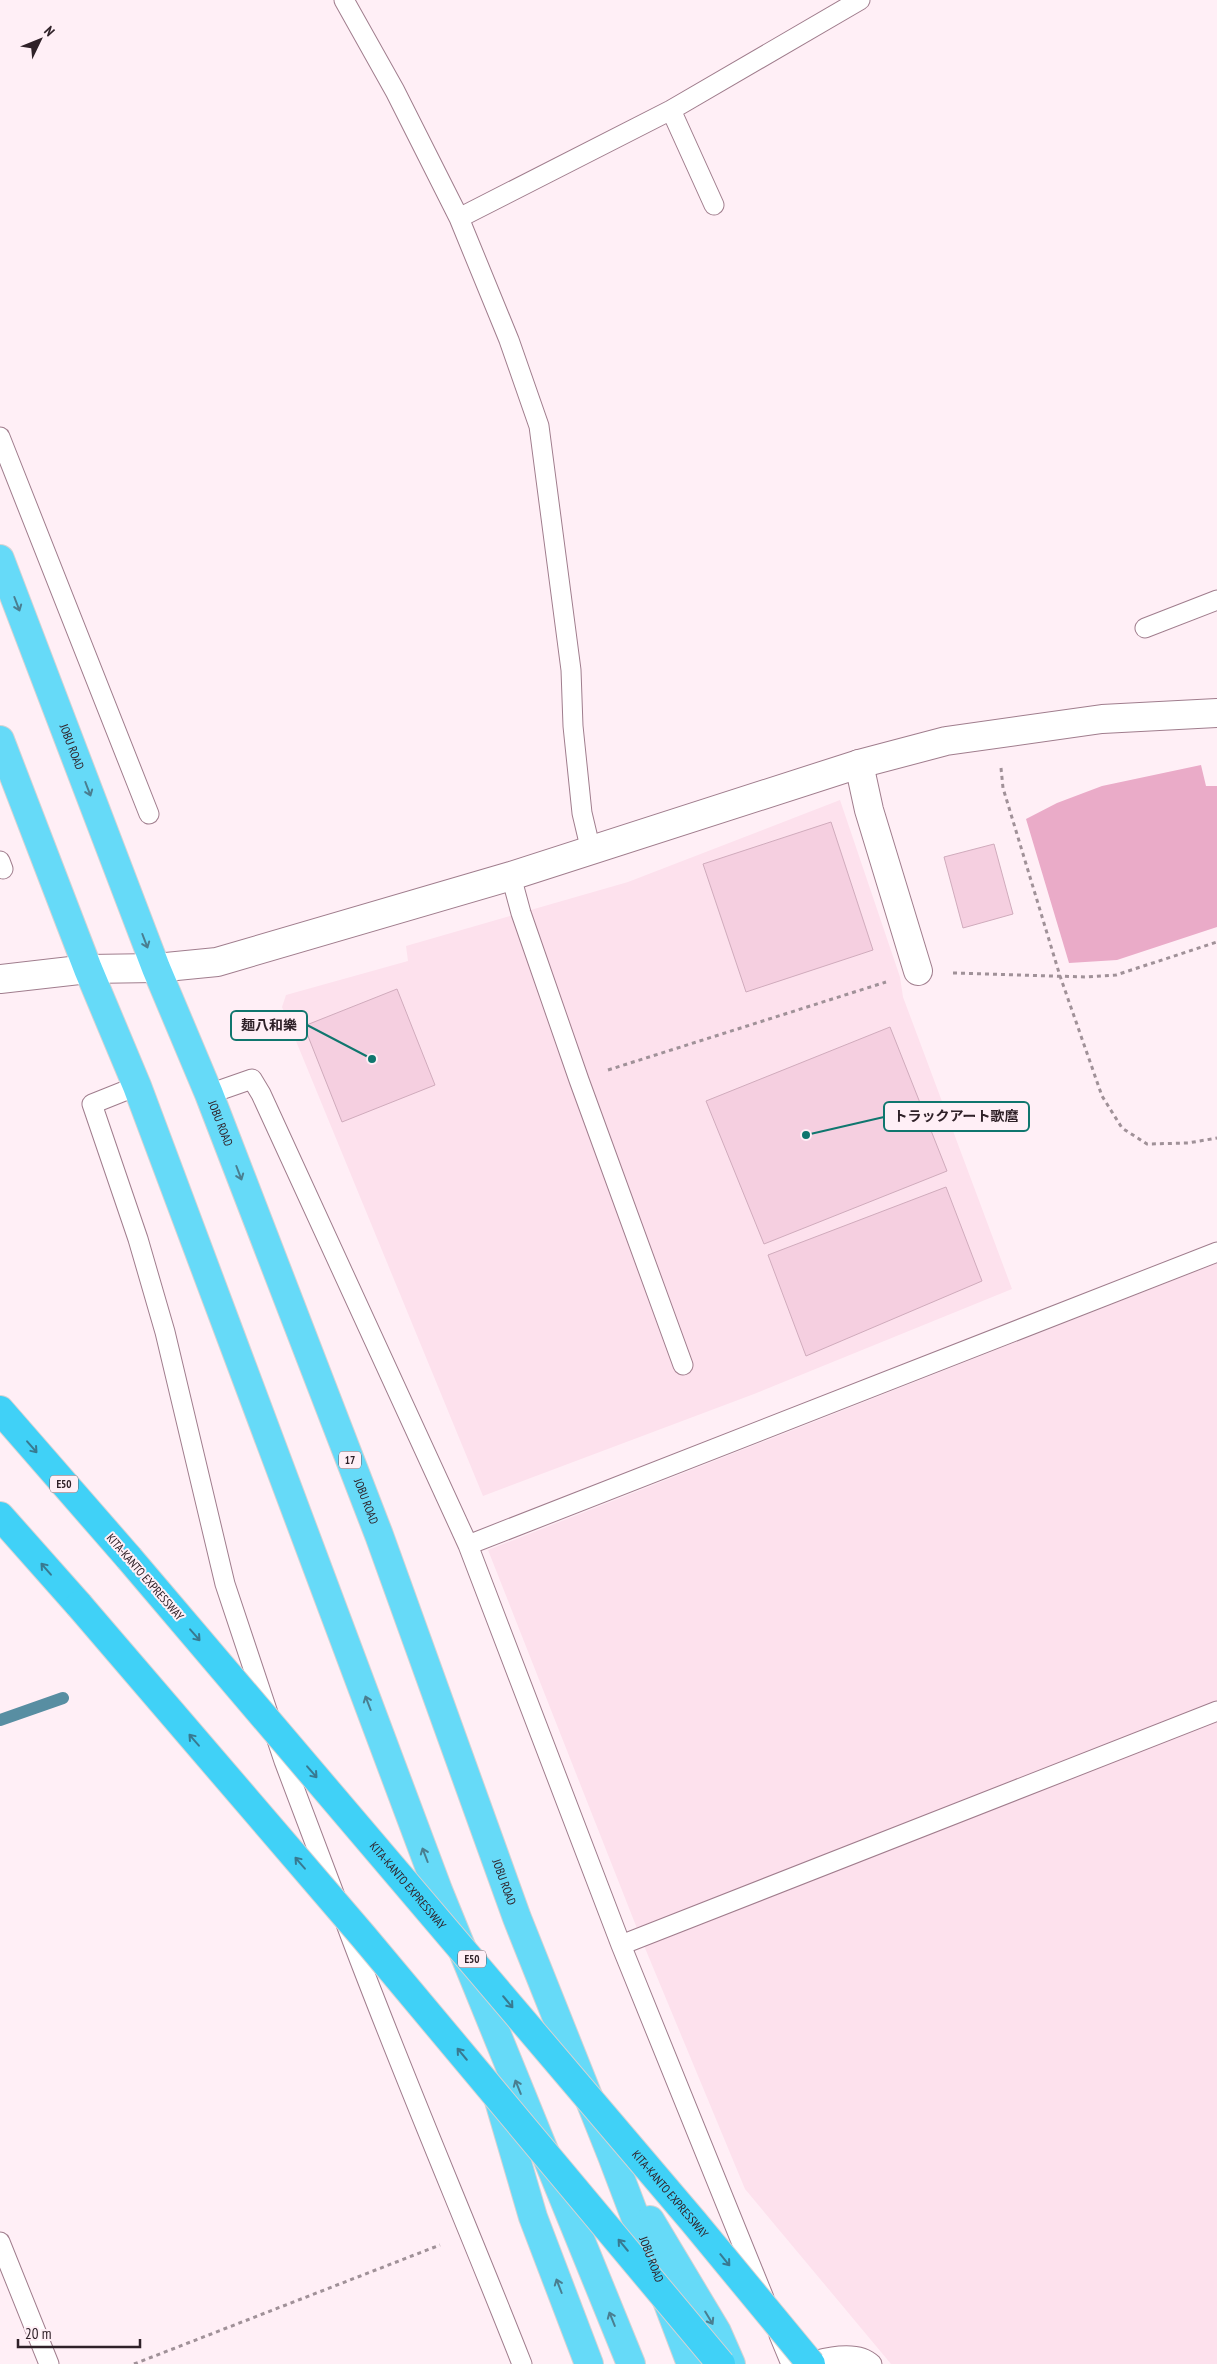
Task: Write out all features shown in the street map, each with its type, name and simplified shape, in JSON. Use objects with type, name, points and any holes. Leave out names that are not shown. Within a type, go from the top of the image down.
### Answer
[{"type":"highway","name":"JOBU ROAD","points":[[0,559],[156,968],[209,1094],[379,1535],[517,1918],[612,2156],[691,2364]]},
{"type":"highway","points":[[0,740],[88,969],[137,1086],[438,1890],[631,2364]]},
{"type":"highway","name":"KITA-KANTO EXPRESSWAY","points":[[0,1410],[129,1558],[681,2206],[811,2364]]},
{"type":"highway","points":[[0,1516],[363,1936],[721,2364]]},
{"type":"highway","points":[[438,1890],[533,2217],[589,2364]]},
{"type":"highway","points":[[612,2156],[717,2332],[731,2364]]},
{"type":"street","points":[[0,979],[88,969],[156,968],[217,962],[511,876],[859,764],[946,741],[1102,719],[1217,713]]},
{"type":"street","points":[[859,764],[869,810],[918,971]]},
{"type":"lane","points":[[344,0],[395,91],[459,218],[509,340],[539,426],[571,670],[573,726],[582,814],[591,851]]},
{"type":"lane","points":[[459,218],[671,110],[860,0]]},
{"type":"lane","points":[[671,110],[714,205]]},
{"type":"lane","points":[[0,437],[149,814]]},
{"type":"lane","points":[[1145,628],[1217,600]]},
{"type":"lane","points":[[511,876],[521,913],[579,1080],[684,1365]]},
{"type":"lane","points":[[209,1094],[252,1079],[261,1094],[468,1545],[621,1945],[791,2364]]},
{"type":"lane","points":[[137,1086],[92,1104],[138,1239],[165,1332],[225,1584],[284,1762],[389,2039],[522,2364]]},
{"type":"lane","points":[[468,1545],[1217,1252]]},
{"type":"lane","points":[[621,1945],[1217,1711]]},
{"type":"lane","points":[[0,2242],[49,2364]]},
{"type":"lane","points":[[802,2364],[836,2355],[867,2360],[872,2364]]},
{"type":"path","points":[[998,733],[1003,788],[1060,976],[1102,1096],[1122,1128],[1147,1144],[1188,1143],[1217,1138]]},
{"type":"path","points":[[134,2364],[470,2233]]},
{"type":"shaded area","points":[[1201,765],[1206,786],[1217,786],[1217,927],[1117,960],[1069,963],[1026,819],[1057,803],[1102,786]]},
{"type":"shaded area","points":[[840,800],[900,977],[903,997],[1012,1289],[754,1394],[483,1496],[282,1007],[286,995],[408,961],[406,946],[628,882]]},
{"type":"shaded area","points":[[1217,1263],[1217,2364],[891,2364],[745,2189],[640,1936],[488,1550]]},
{"type":"building","points":[[831,822],[873,950],[746,992],[703,864]]},
{"type":"building","points":[[994,844],[1013,914],[963,928],[944,857]]},
{"type":"building","points":[[397,989],[435,1085],[342,1122],[304,1026]]},
{"type":"building","points":[[890,1027],[947,1171],[764,1244],[706,1101]]},
{"type":"building","points":[[946,1187],[982,1281],[806,1356],[768,1255]]},
{"type":"waterway","points":[[0,1720],[63,1698]]},
{"type":"place","name":"麺八和樂","points":[[372,1059]]},
{"type":"place","name":"トラックアート歌麿","points":[[806,1135]]}]
